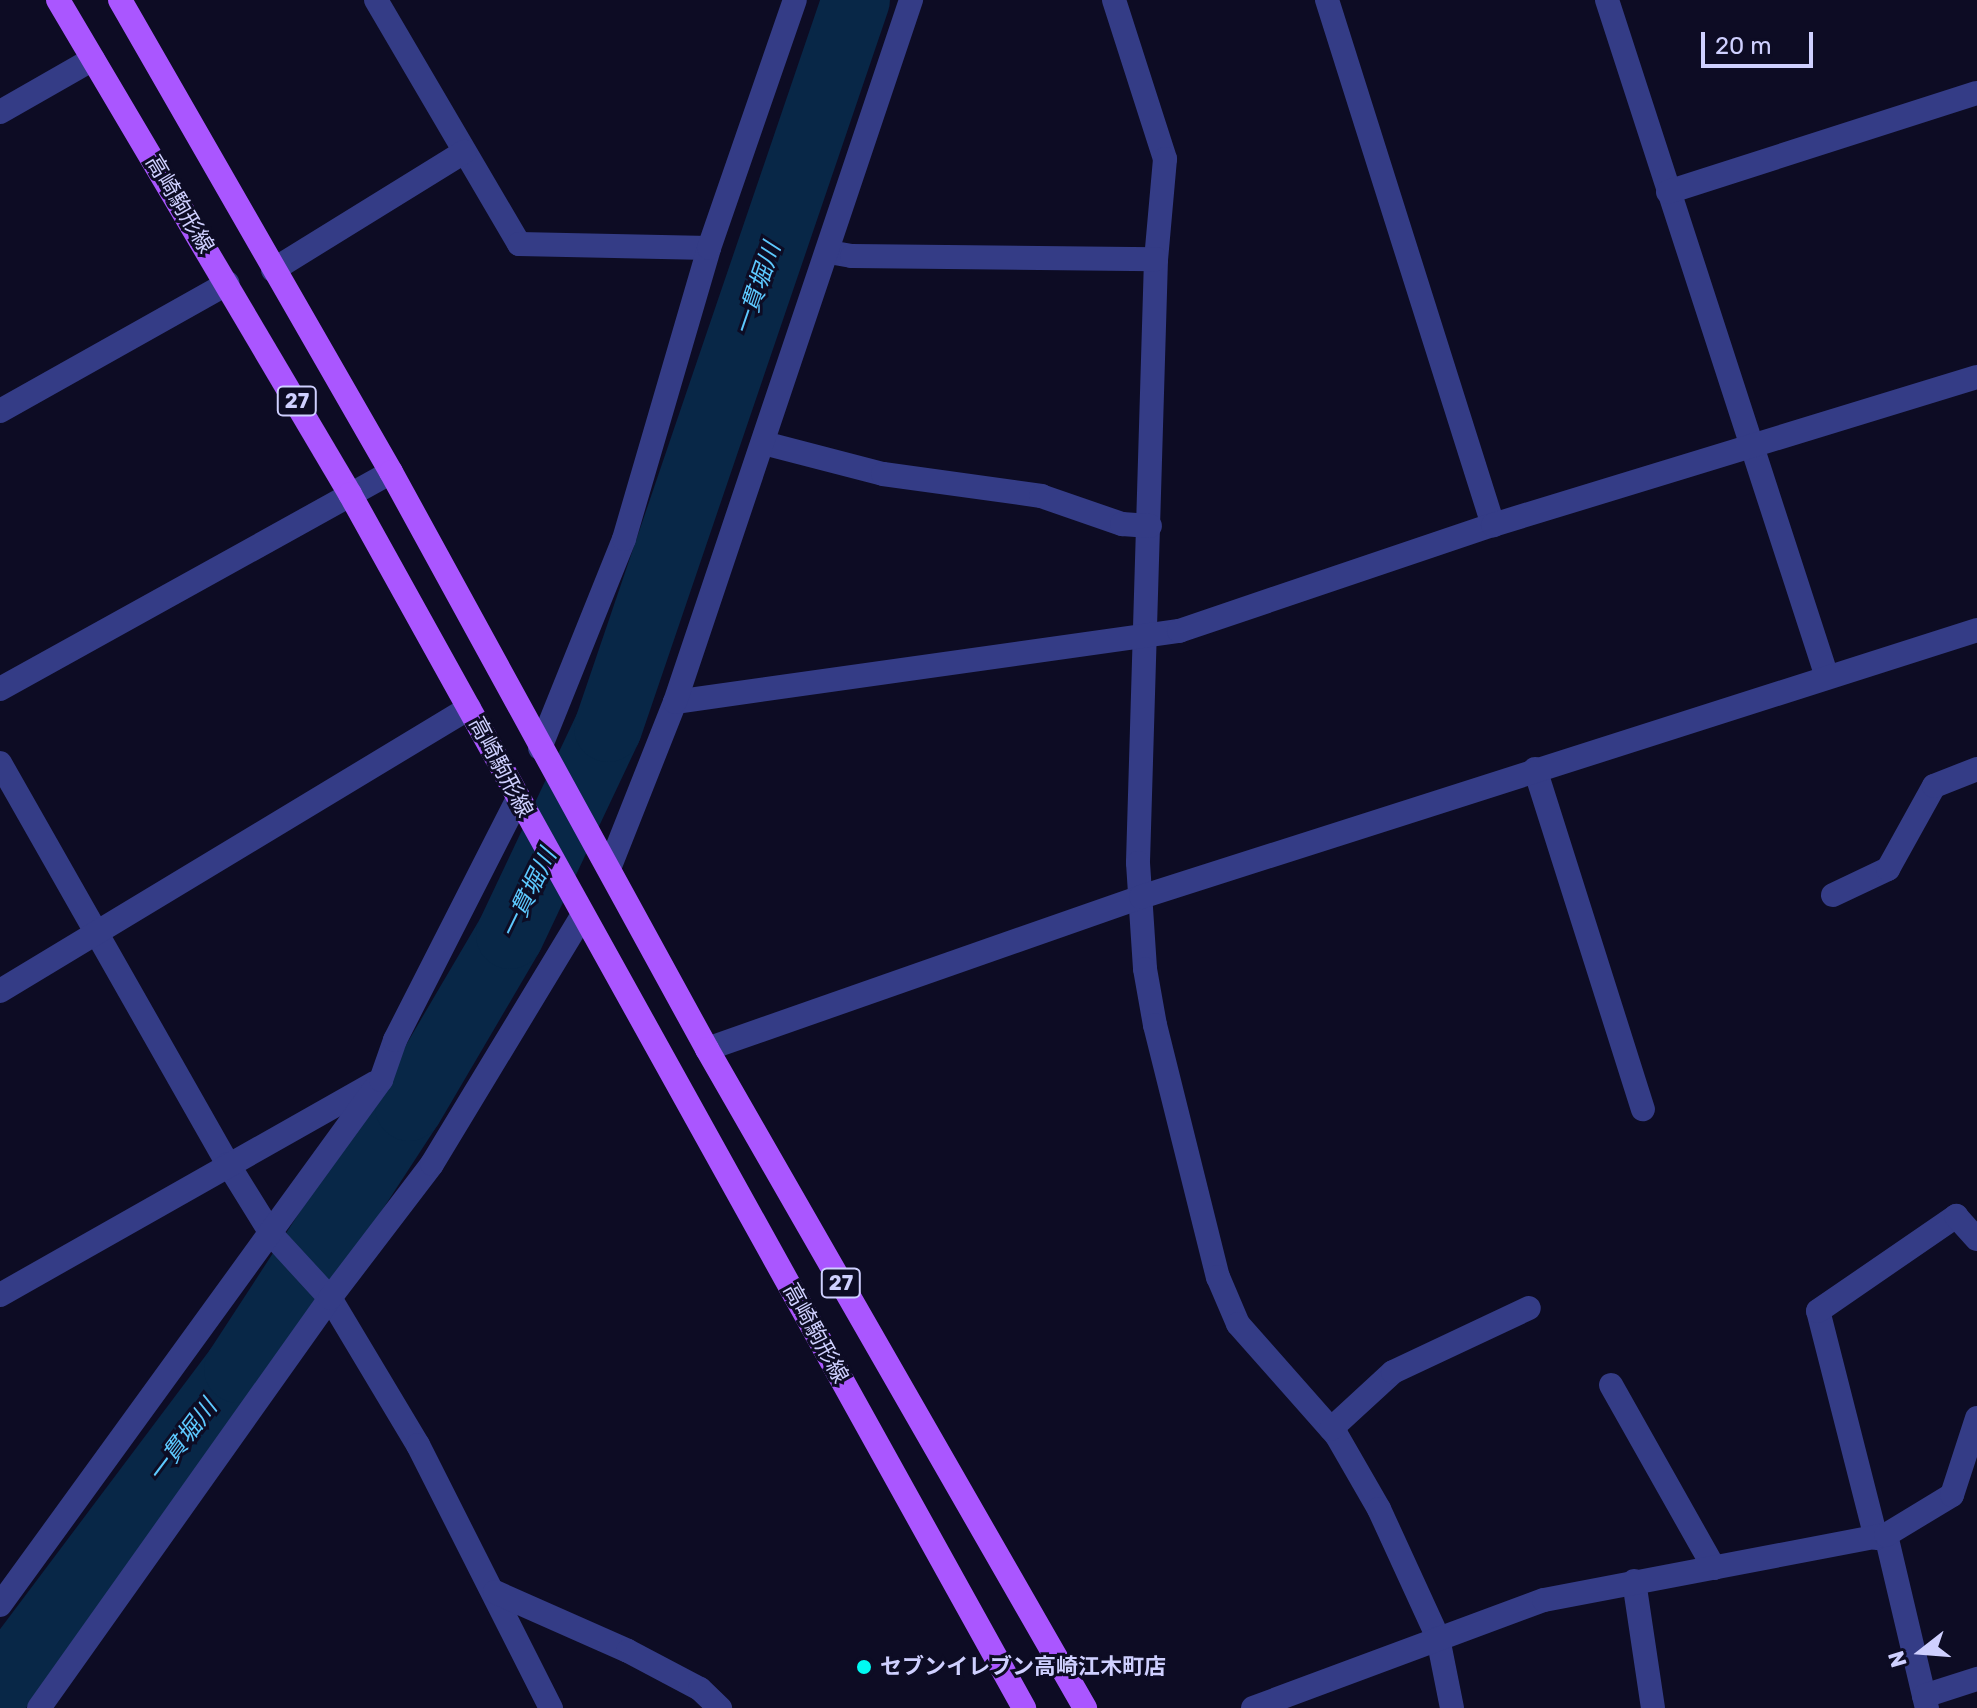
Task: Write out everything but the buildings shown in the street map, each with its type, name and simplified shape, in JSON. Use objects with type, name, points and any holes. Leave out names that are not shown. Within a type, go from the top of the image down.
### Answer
[{"type":"main road","name":"高崎駒形線","points":[[58,0],[350,494],[1024,1708]]},
{"type":"main road","name":"高崎駒形線","points":[[120,0],[391,472],[707,1049],[1085,1708]]},
{"type":"street","points":[[376,0],[519,244],[709,248]]},
{"type":"street","points":[[543,753],[624,539],[709,248],[795,0]]},
{"type":"street","points":[[606,860],[675,702],[829,252],[911,0]]},
{"type":"street","points":[[1114,0],[1165,159],[1156,259],[1148,635],[1140,747],[1141,897],[1155,1025],[1218,1277],[1238,1324],[1331,1429],[1379,1509],[1438,1638],[1452,1708]]},
{"type":"street","points":[[1327,0],[1493,525]]},
{"type":"street","points":[[1607,0],[1748,446],[1826,674]]},
{"type":"street","points":[[0,112],[93,59]]},
{"type":"street","points":[[1668,192],[1977,93]]},
{"type":"street","points":[[273,270],[464,152]]},
{"type":"street","points":[[829,252],[852,256],[1156,259]]},
{"type":"street","points":[[0,411],[228,283]]},
{"type":"street","points":[[675,702],[1179,631],[1493,525],[1977,377]]},
{"type":"street","points":[[764,443],[883,474],[1041,496],[1122,524],[1150,526]]},
{"type":"street","points":[[0,689],[391,472]]},
{"type":"street","points":[[707,1049],[1141,897],[1826,674],[1977,630]]},
{"type":"street","points":[[0,991],[469,708]]},
{"type":"street","points":[[0,763],[95,935],[228,1164],[272,1235],[330,1298],[418,1445],[551,1708]]},
{"type":"street","points":[[1535,769],[1643,1109]]},
{"type":"street","points":[[1833,895],[1888,869],[1934,786],[1977,769]]},
{"type":"street","points":[[0,1605],[272,1235],[381,1080],[395,1040],[520,804]]},
{"type":"street","points":[[39,1708],[330,1298],[432,1164],[579,908]]},
{"type":"street","points":[[0,1295],[381,1080]]},
{"type":"street","points":[[1977,1239],[1956,1216],[1818,1311],[1926,1702],[1977,1679]]},
{"type":"street","points":[[1331,1429],[1393,1372],[1529,1308]]},
{"type":"street","points":[[1611,1385],[1714,1568]]},
{"type":"street","points":[[1253,1708],[1544,1600],[1881,1537],[1952,1495],[1977,1418]]},
{"type":"street","points":[[0,1585],[25,1571]]},
{"type":"street","points":[[1634,1581],[1653,1708]]},
{"type":"street","points":[[495,1592],[628,1651],[700,1689],[720,1708]]},
{"type":"waterway","name":"一貫堀川","points":[[0,1686],[238,1369],[409,1107],[510,935],[608,728],[856,0]]},
{"type":"place","name":"セブンイレブン高崎江木町店","points":[[864,1667]]}]
